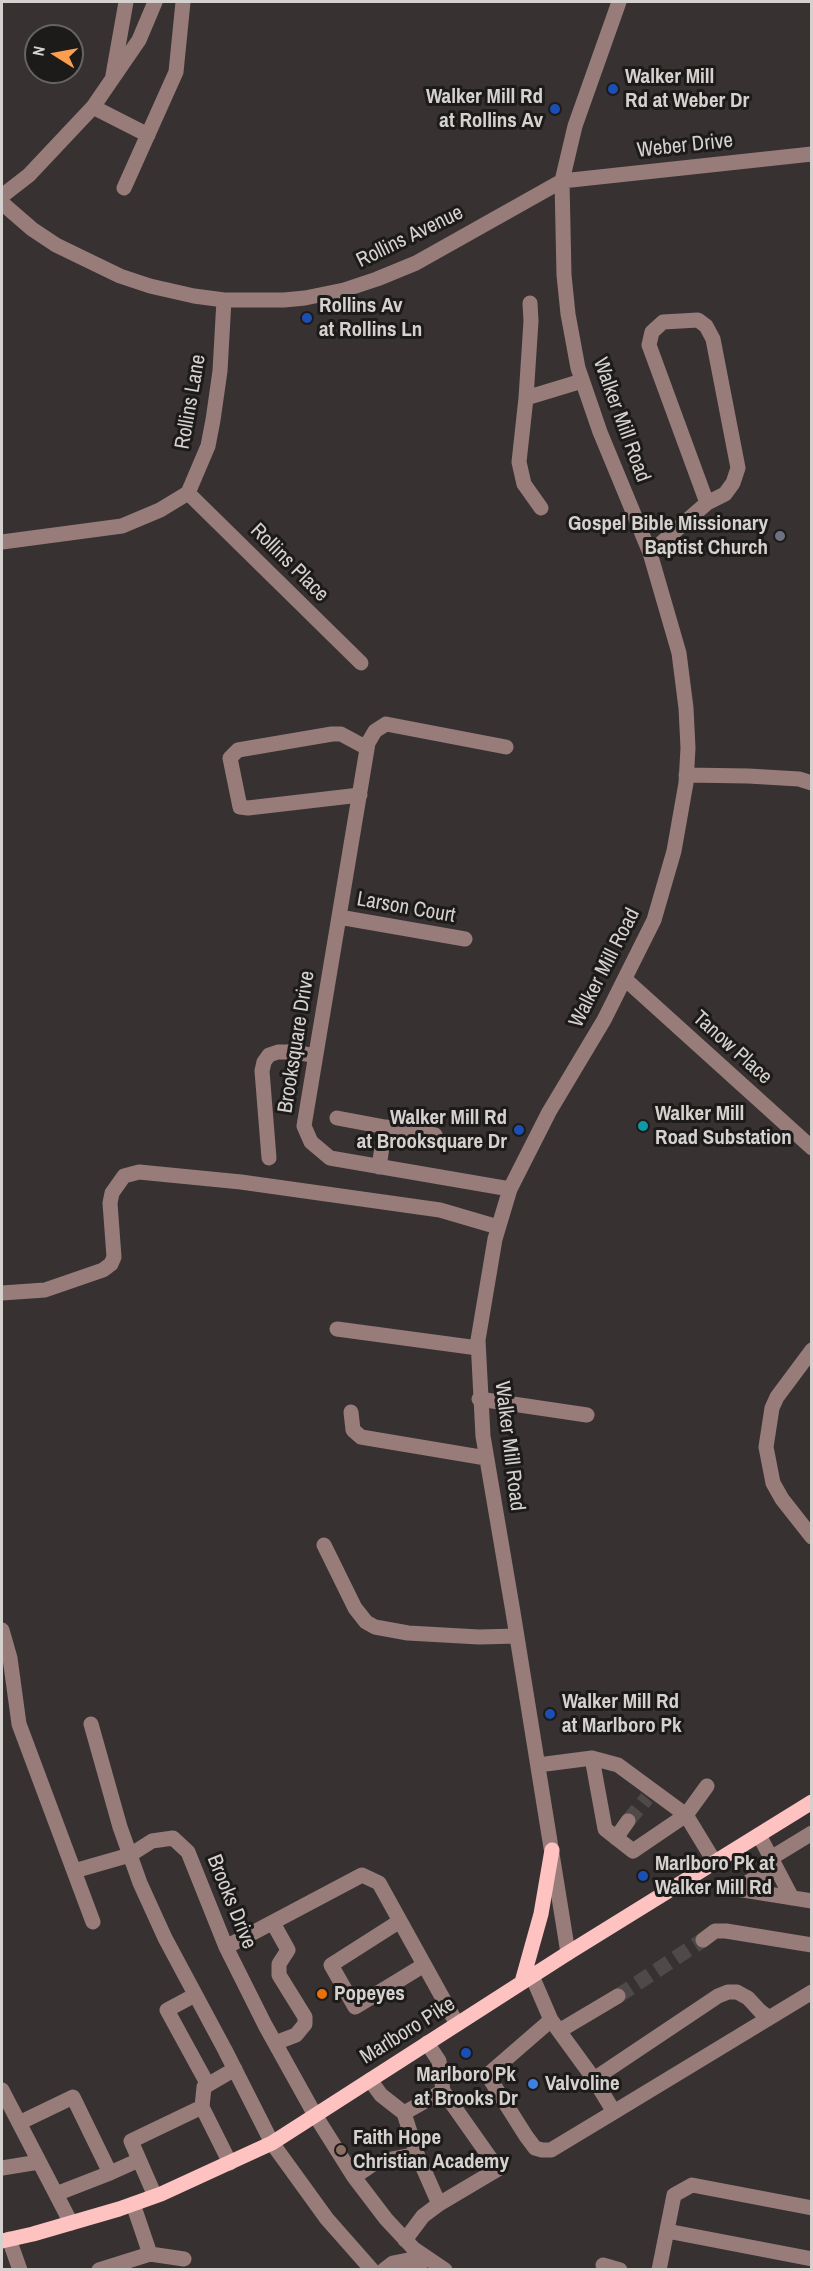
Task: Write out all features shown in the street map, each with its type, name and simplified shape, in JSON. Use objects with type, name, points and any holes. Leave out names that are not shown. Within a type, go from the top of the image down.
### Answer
[{"type":"main road","name":"Marlboro Pike","points":[[5,2240],[133,2204],[272,2143],[568,1953],[806,1806]]},
{"type":"main road","points":[[527,1979],[552,1850]]},
{"type":"street","points":[[112,81],[126,2]]},
{"type":"street","points":[[2,196],[29,175],[93,107],[139,40],[155,2]]},
{"type":"street","points":[[124,188],[176,72],[183,2]]},
{"type":"street","name":"Walker Mill Road","points":[[568,1953],[486,1458],[479,1399],[478,1348],[488,1272],[510,1188],[549,1112],[604,1020],[654,920],[664,892],[682,813],[687,775],[686,708],[679,653],[650,553],[619,480],[582,381],[568,314],[562,240],[562,181],[575,126],[618,2]]},
{"type":"street","points":[[93,107],[148,135]]},
{"type":"street","name":"Weber Drive","points":[[562,181],[812,154]]},
{"type":"street","name":"Rollins Avenue","points":[[2,203],[32,229],[56,245],[110,272],[150,286],[224,300],[305,298],[344,290],[416,263],[562,181]]},
{"type":"street","name":"Rollins Lane","points":[[188,494],[208,446],[213,420],[220,371],[224,300]]},
{"type":"street","points":[[530,303],[526,398],[520,446],[521,475],[530,494],[541,508]]},
{"type":"street","points":[[650,553],[707,503],[725,494],[734,483],[738,468],[713,339],[706,326],[698,320],[663,322],[652,332],[649,345],[707,503]]},
{"type":"street","points":[[526,398],[582,381]]},
{"type":"street","points":[[2,542],[122,526],[160,510],[188,494]]},
{"type":"street","name":"Rollins Place","points":[[188,494],[361,663]]},
{"type":"street","points":[[360,795],[240,807],[230,758],[238,750],[332,734],[341,734],[368,745],[375,731],[386,724],[506,747]]},
{"type":"street","name":"Brooksquare Drive","points":[[368,745],[304,1126],[311,1142],[330,1158],[510,1188]]},
{"type":"street","points":[[687,775],[799,779],[812,783]]},
{"type":"street","name":"Larson Court","points":[[339,917],[465,939]]},
{"type":"street","name":"Tanow Place","points":[[625,979],[812,1148]]},
{"type":"street","points":[[269,1158],[262,1071],[264,1062],[269,1055],[278,1052],[296,1052],[315,1056]]},
{"type":"street","points":[[336,1118],[435,1135]]},
{"type":"street","points":[[379,1167],[385,1127]]},
{"type":"street","points":[[2,1293],[45,1290],[103,1270],[111,1264],[114,1257],[110,1203],[112,1193],[124,1176],[140,1172],[241,1182],[440,1210],[498,1227]]},
{"type":"street","points":[[338,1329],[478,1348]]},
{"type":"street","points":[[812,1350],[777,1397],[772,1408],[766,1447],[773,1483],[782,1499],[812,1537]]},
{"type":"street","points":[[479,1399],[587,1415]]},
{"type":"street","points":[[351,1412],[353,1430],[361,1437],[486,1458]]},
{"type":"street","points":[[324,1545],[355,1608],[366,1622],[375,1627],[408,1633],[478,1637],[517,1636]]},
{"type":"street","points":[[2,1630],[10,1658],[19,1724],[93,1922]]},
{"type":"street","points":[[91,1724],[120,1827],[165,1938],[272,2143],[327,2218],[372,2270]]},
{"type":"street","points":[[538,1765],[592,1758],[618,1765],[650,1794],[686,1815],[714,1861]]},
{"type":"street","points":[[592,1758],[605,1829],[633,1851],[686,1815],[707,1786]]},
{"type":"street","points":[[806,1806],[812,1832],[737,1889],[812,1901]]},
{"type":"street","points":[[616,1838],[628,1821]]},
{"type":"street","points":[[759,1835],[792,1898]]},
{"type":"street","name":"Brooks Drive","points":[[74,1871],[130,1855],[152,1841],[173,1838],[188,1852],[226,1947],[315,2115],[354,2177],[386,2219],[414,2248],[445,2270]]},
{"type":"street","points":[[226,1947],[362,1875],[379,1883],[457,2024]]},
{"type":"street","points":[[400,1922],[331,1965],[355,2007],[424,1965]]},
{"type":"street","points":[[273,1923],[288,1950],[279,1964],[279,1975],[306,2017],[305,2024],[296,2035],[275,2043]]},
{"type":"street","points":[[703,1940],[715,1931],[726,1931],[801,1941],[812,1945]]},
{"type":"street","points":[[527,1979],[555,2026],[594,2079],[614,2112]]},
{"type":"street","points":[[594,2079],[718,1996],[728,1992],[737,1992],[748,1998],[759,2011],[769,2018]]},
{"type":"street","points":[[618,1996],[555,2026],[491,2072],[490,2079],[535,2148],[542,2151],[551,2150],[812,1992]]},
{"type":"street","points":[[195,1995],[167,2010],[208,2085]]},
{"type":"street","points":[[405,2240],[423,2216],[498,2169],[443,2091],[439,2061],[427,2043]]},
{"type":"street","points":[[230,2163],[202,2107],[204,2087],[235,2069]]},
{"type":"street","points":[[370,2080],[381,2095],[404,2113],[417,2154],[439,2204]]},
{"type":"street","points":[[2,2090],[71,2223]]},
{"type":"street","points":[[404,2113],[443,2091]]},
{"type":"street","points":[[19,2123],[73,2097],[110,2173]]},
{"type":"street","points":[[155,2196],[131,2141],[202,2107]]},
{"type":"street","points":[[354,2177],[376,2162],[417,2154]]},
{"type":"street","points":[[56,2194],[139,2160]]},
{"type":"street","points":[[2,2168],[39,2162]]},
{"type":"street","points":[[659,2270],[674,2195],[692,2185],[812,2208]]},
{"type":"street","points":[[133,2204],[150,2254]]},
{"type":"street","points":[[667,2230],[812,2259]]},
{"type":"street","points":[[5,2240],[20,2270]]},
{"type":"street","points":[[99,2270],[150,2254],[184,2259]]},
{"type":"street","points":[[384,2270],[393,2263],[408,2260],[420,2270]]},
{"type":"street","points":[[603,2265],[620,2270]]},
{"type":"tunnel","points":[[628,1821],[647,1798]]},
{"type":"tunnel","points":[[618,1996],[703,1940]]},
{"type":"place","name":"Walker Mill Rd at Weber Dr","points":[[613,89]]},
{"type":"place","name":"Walker Mill Rd at Rollins Av","points":[[555,109]]},
{"type":"place","name":"Rollins Av at Rollins Ln","points":[[307,318]]},
{"type":"place","name":"Gospel Bible Missionary Baptist Church","points":[[780,536]]},
{"type":"place","name":"Walker Mill Road Substation","points":[[643,1126]]},
{"type":"place","name":"Walker Mill Rd at Brooksquare Dr","points":[[519,1130]]},
{"type":"place","name":"Walker Mill Rd at Marlboro Pk","points":[[550,1714]]},
{"type":"place","name":"Marlboro Pk at Walker Mill Rd","points":[[643,1876]]},
{"type":"place","name":"Popeyes","points":[[322,1994]]},
{"type":"place","name":"Marlboro Pk at Brooks Dr","points":[[466,2053]]},
{"type":"place","name":"Valvoline","points":[[533,2084]]},
{"type":"place","name":"Faith Hope Christian Academy","points":[[341,2150]]}]
